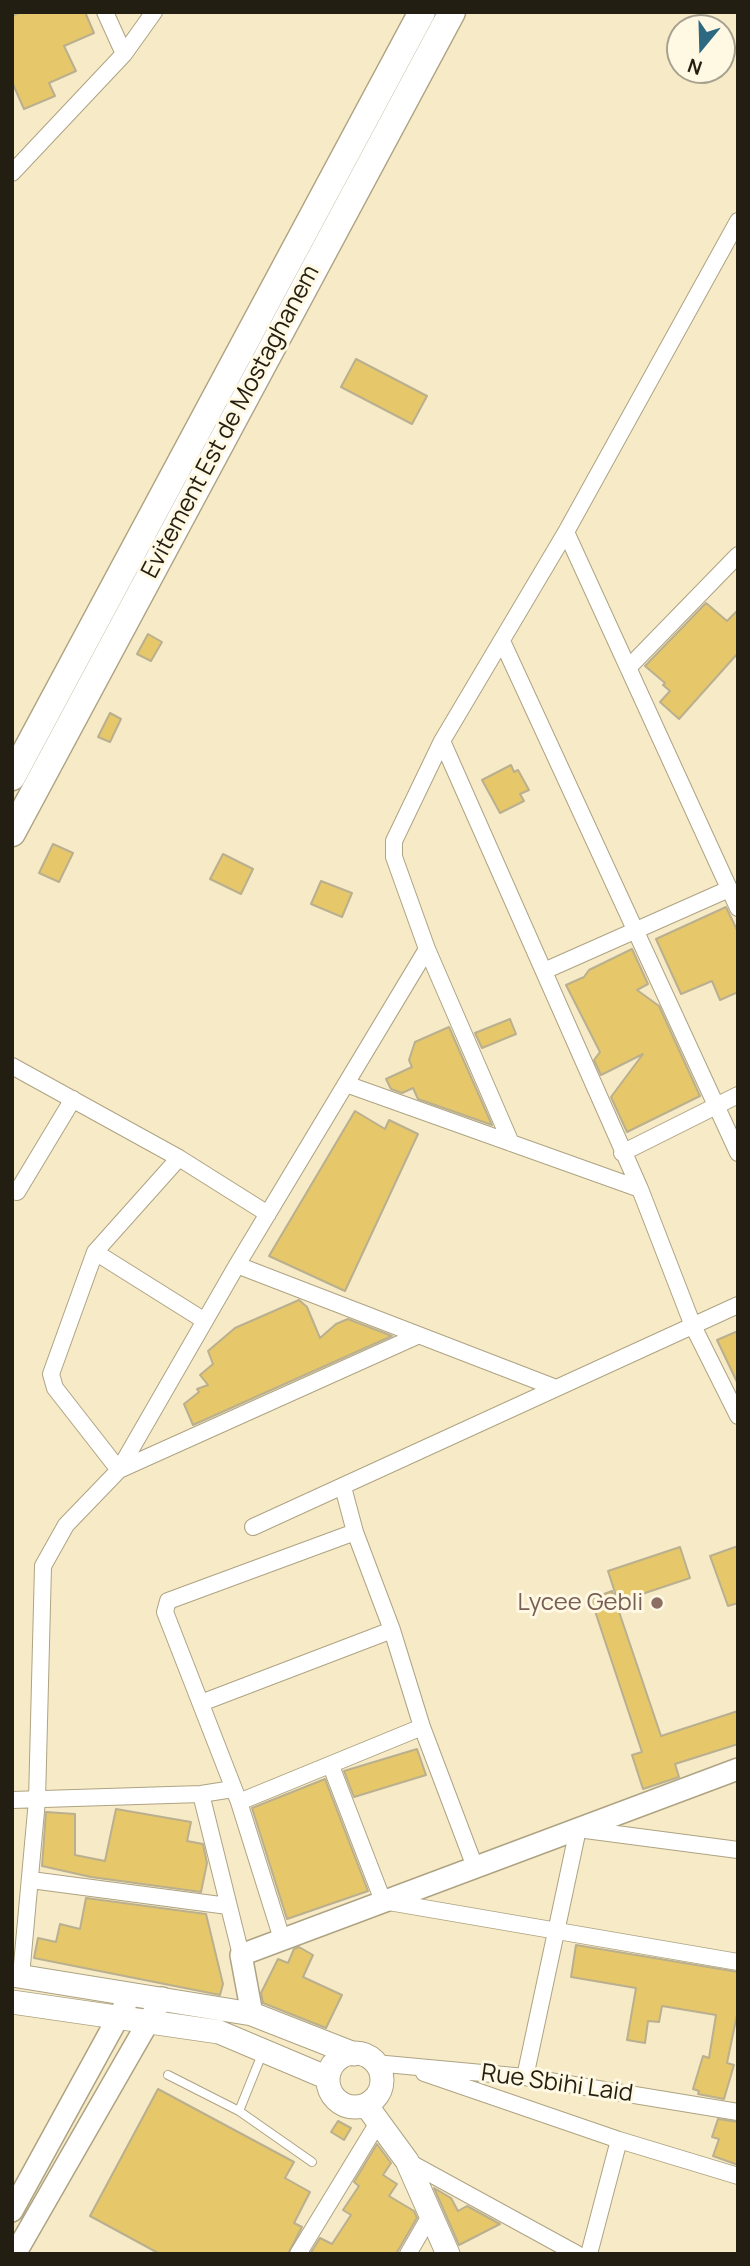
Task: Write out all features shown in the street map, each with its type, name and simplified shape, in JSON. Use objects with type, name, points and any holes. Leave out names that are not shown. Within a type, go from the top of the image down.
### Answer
[{"type":"highway","name":"Evitement Est de Mostaghanem","points":[[12,777],[422,12]]},
{"type":"highway","name":"Evitement Est de Mostaghanem","points":[[12,833],[413,80],[452,12]]},
{"type":"main road","points":[[17,1976],[132,1992],[252,2014],[354,2054],[362,2054],[375,2063],[381,2078],[373,2113]]},
{"type":"main road","points":[[12,2002],[219,2032],[328,2078]]},
{"type":"main road","points":[[354,2054],[333,2064],[328,2078],[329,2088],[339,2102],[373,2113],[407,2161],[448,2254]]},
{"type":"street","points":[[105,12],[124,54]]},
{"type":"street","points":[[12,173],[124,54],[154,12]]},
{"type":"street","points":[[511,1143],[427,949],[393,850],[394,841],[442,741],[566,532],[738,221]]},
{"type":"street","points":[[566,532],[738,908]]},
{"type":"street","points":[[628,668],[738,555]]},
{"type":"street","points":[[502,641],[738,1153]]},
{"type":"street","points":[[442,741],[640,1189],[693,1325],[738,1416]]},
{"type":"street","points":[[544,971],[729,890]]},
{"type":"street","points":[[17,1976],[31,1880],[37,1800],[43,1566],[66,1525],[118,1470],[237,1265],[427,949]]},
{"type":"street","points":[[12,1066],[180,1158],[268,1214]]},
{"type":"street","points":[[346,1084],[640,1189]]},
{"type":"street","points":[[622,1153],[738,1094]]},
{"type":"street","points":[[12,1190],[17,1192],[73,1099]]},
{"type":"street","points":[[118,1470],[55,1388],[51,1374],[95,1252],[180,1158]]},
{"type":"street","points":[[95,1252],[205,1321]]},
{"type":"street","points":[[237,1265],[556,1388]]},
{"type":"street","points":[[253,1527],[738,1305]]},
{"type":"street","points":[[118,1470],[417,1336]]},
{"type":"street","points":[[342,1487],[355,1532],[392,1630],[422,1727],[475,1867]]},
{"type":"street","points":[[282,1939],[236,1796],[165,1612],[168,1601],[355,1532]]},
{"type":"street","points":[[201,1703],[392,1630]]},
{"type":"street","points":[[12,1800],[201,1794],[236,1796],[331,1766],[422,1727]]},
{"type":"street","points":[[331,1766],[383,1901]]},
{"type":"street","points":[[241,1955],[738,1769]]},
{"type":"street","points":[[201,1794],[241,1955],[252,2014]]},
{"type":"street","points":[[578,1829],[738,1850]]},
{"type":"street","points":[[525,2077],[578,1829]]},
{"type":"street","points":[[31,1880],[228,1906]]},
{"type":"street","points":[[383,1901],[738,1962]]},
{"type":"street","points":[[12,2210],[132,1992]]},
{"type":"street","points":[[15,2254],[162,1998]]},
{"type":"street","name":"Rue Sbihi Laid","points":[[375,2063],[525,2077],[738,2112]]},
{"type":"street","points":[[398,2064],[618,2140],[738,2176]]},
{"type":"street","points":[[298,2254],[373,2113]]},
{"type":"street","points":[[589,2254],[618,2140]]},
{"type":"street","points":[[407,2161],[577,2254]]},
{"type":"street","points":[[408,2254],[430,2216]]},
{"type":"lane","points":[[239,2111],[263,2051]]},
{"type":"lane","points":[[168,2075],[239,2111],[312,2162]]},
{"type":"building","points":[[21,12],[85,12],[94,33],[64,46],[76,71],[49,83],[55,96],[24,109],[12,82],[12,16]]},
{"type":"building","points":[[356,359],[427,396],[412,424],[341,387]]},
{"type":"building","points":[[706,603],[727,621],[738,610],[738,653],[679,719],[660,702],[670,691],[663,685],[665,683],[645,666]]},
{"type":"building","points":[[148,634],[162,642],[151,661],[137,654]]},
{"type":"building","points":[[110,713],[121,719],[110,742],[98,737]]},
{"type":"building","points":[[511,765],[514,772],[518,770],[529,790],[520,794],[524,801],[500,813],[482,780]]},
{"type":"building","points":[[53,844],[73,853],[59,882],[39,873]]},
{"type":"building","points":[[223,854],[253,869],[241,894],[210,879]]},
{"type":"building","points":[[321,881],[352,893],[342,917],[311,904]]},
{"type":"building","points":[[726,907],[738,932],[738,992],[720,1000],[712,981],[681,994],[656,939]]},
{"type":"building","points":[[632,949],[648,984],[637,990],[659,1006],[700,1096],[627,1132],[611,1097],[643,1054],[601,1075],[594,1060],[600,1052],[566,985],[584,977],[589,970]]},
{"type":"building","points":[[510,1019],[516,1034],[482,1048],[475,1033]]},
{"type":"building","points":[[449,1027],[492,1125],[418,1099],[413,1088],[402,1093],[391,1089],[386,1079],[412,1067],[409,1060],[415,1042]]},
{"type":"building","points":[[355,1111],[385,1129],[389,1120],[418,1134],[345,1291],[269,1256]]},
{"type":"building","points":[[299,1300],[307,1307],[320,1338],[336,1324],[348,1319],[392,1336],[193,1425],[184,1404],[199,1392],[197,1389],[208,1385],[200,1375],[213,1364],[208,1351],[235,1328]]},
{"type":"building","points":[[738,1331],[738,1384],[717,1340]]},
{"type":"building","points":[[738,1546],[738,1603],[728,1606],[710,1556]]},
{"type":"building","points":[[680,1547],[690,1578],[618,1602],[608,1571]]},
{"type":"building","points":[[612,1591],[661,1736],[738,1711],[738,1744],[675,1764],[679,1777],[643,1789],[632,1755],[642,1752],[591,1599]]},
{"type":"building","points":[[417,1749],[426,1775],[354,1797],[344,1771]]},
{"type":"building","points":[[325,1779],[368,1891],[287,1919],[252,1808]]},
{"type":"building","points":[[116,1809],[191,1822],[187,1841],[203,1844],[207,1863],[201,1892],[91,1877],[42,1866],[46,1812],[75,1814],[75,1855],[105,1861]]},
{"type":"building","points":[[86,1898],[206,1914],[223,1984],[220,1995],[34,1958],[38,1938],[56,1942],[60,1924],[80,1929]]},
{"type":"building","points":[[576,1945],[738,1972],[738,2010],[727,2063],[734,2065],[724,2099],[698,2094],[699,2091],[693,2089],[703,2056],[709,2058],[716,2015],[662,2006],[659,2022],[648,2021],[645,2043],[627,2040],[636,1988],[571,1977]]},
{"type":"building","points":[[299,1947],[313,1955],[303,1977],[342,1995],[326,2028],[263,2003],[261,1993],[278,1959],[288,1963],[294,1949]]},
{"type":"building","points":[[158,2089],[294,2162],[285,2178],[310,2192],[294,2223],[302,2227],[288,2254],[160,2254],[90,2216]]},
{"type":"building","points":[[718,2119],[738,2122],[738,2165],[713,2156],[719,2139],[712,2137]]},
{"type":"building","points":[[338,2121],[351,2128],[344,2140],[331,2132]]},
{"type":"building","points":[[377,2144],[391,2163],[383,2175],[397,2184],[389,2196],[414,2211],[417,2218],[396,2254],[310,2254],[320,2238],[332,2244],[351,2215],[343,2210],[359,2186],[354,2182]]},
{"type":"building","points":[[434,2188],[451,2198],[458,2211],[467,2206],[500,2224],[459,2245]]},
{"type":"place","name":"Lycee Gebli","points":[[657,1603]]}]
